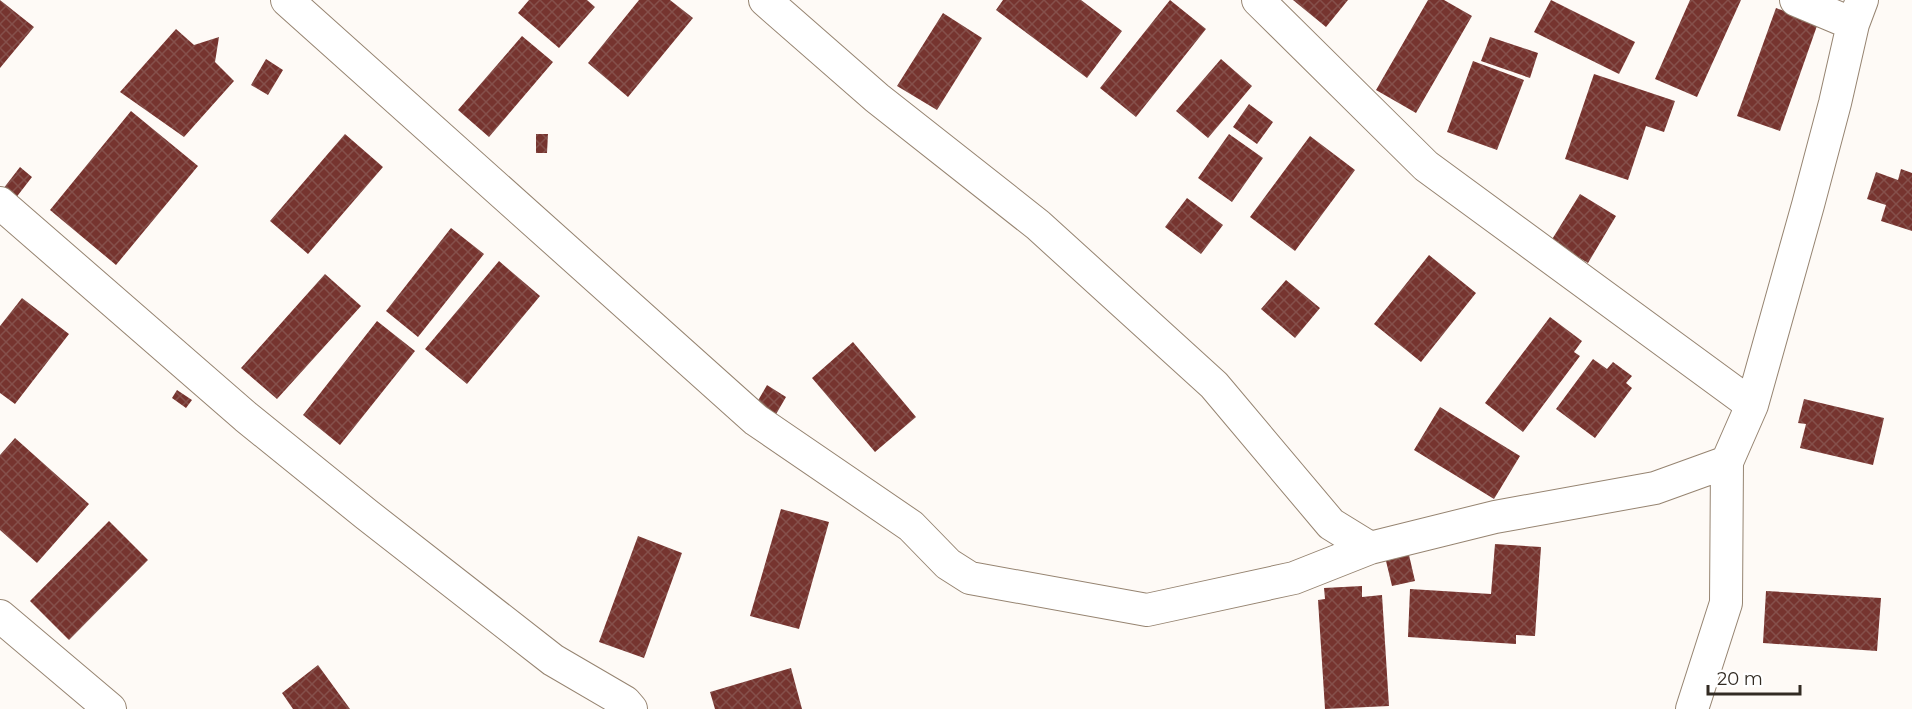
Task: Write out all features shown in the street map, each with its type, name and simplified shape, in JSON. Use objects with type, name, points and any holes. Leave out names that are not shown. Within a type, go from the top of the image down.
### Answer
[{"type":"street","points":[[287,0],[756,420],[911,526],[948,564],[970,578],[1147,610],[1294,578],[1370,548],[1495,517],[1655,488],[1727,462]]},
{"type":"street","points":[[765,0],[878,98],[1038,225],[1214,385],[1331,524],[1370,548]]},
{"type":"street","points":[[1258,0],[1426,166],[1752,405]]},
{"type":"street","points":[[1692,709],[1726,603],[1727,462],[1752,405],[1808,206],[1858,12],[1796,0]]},
{"type":"street","points":[[0,203],[246,417],[366,514],[553,660],[628,705]]},
{"type":"street","points":[[0,616],[110,709]]},
{"type":"street","points":[[594,709],[628,705]]},
{"type":"building","points":[[0,0],[34,27],[0,68]]},
{"type":"building","points":[[529,0],[587,0],[595,7],[559,48],[518,13]]},
{"type":"building","points":[[639,0],[670,0],[693,18],[628,97],[588,63]]},
{"type":"building","points":[[1003,0],[1081,0],[1122,31],[1087,78],[996,10]]},
{"type":"building","points":[[1170,0],[1206,29],[1136,117],[1100,88]]},
{"type":"building","points":[[1293,0],[1348,0],[1326,27]]},
{"type":"building","points":[[1428,0],[1444,0],[1472,16],[1416,113],[1376,90]]},
{"type":"building","points":[[1551,0],[1635,42],[1619,74],[1534,32]]},
{"type":"building","points":[[1690,0],[1741,0],[1697,97],[1655,79]]},
{"type":"building","points":[[1776,8],[1818,23],[1780,131],[1737,116]]},
{"type":"building","points":[[943,13],[982,38],[937,110],[897,86]]},
{"type":"building","points":[[176,29],[194,45],[219,37],[215,62],[234,81],[184,137],[120,92]]},
{"type":"building","points":[[522,36],[553,62],[489,137],[458,110]]},
{"type":"building","points":[[1490,37],[1538,53],[1530,78],[1481,61]]},
{"type":"building","points":[[266,59],[283,70],[268,95],[251,85]]},
{"type":"building","points":[[1221,59],[1252,86],[1208,138],[1176,111]]},
{"type":"building","points":[[1473,61],[1524,80],[1497,150],[1447,132]]},
{"type":"building","points":[[1594,74],[1675,101],[1664,132],[1646,126],[1628,180],[1565,159]]},
{"type":"building","points":[[1249,104],[1273,122],[1257,144],[1233,127]]},
{"type":"building","points":[[131,111],[198,166],[116,265],[50,210]]},
{"type":"building","points":[[345,134],[383,167],[308,254],[270,221]]},
{"type":"building","points":[[536,134],[548,134],[547,153],[536,153]]},
{"type":"building","points":[[1229,134],[1263,158],[1232,202],[1198,178]]},
{"type":"building","points":[[1310,136],[1355,170],[1295,251],[1250,217]]},
{"type":"building","points":[[20,167],[32,177],[15,199],[3,189]]},
{"type":"building","points":[[1901,169],[1912,173],[1912,231],[1881,221],[1886,205],[1867,199],[1876,172],[1898,180]]},
{"type":"building","points":[[1580,194],[1616,216],[1588,263],[1551,241]]},
{"type":"building","points":[[1187,198],[1223,225],[1201,254],[1165,227]]},
{"type":"building","points":[[451,228],[484,254],[418,337],[386,311]]},
{"type":"building","points":[[1429,255],[1476,293],[1421,362],[1374,324]]},
{"type":"building","points":[[499,261],[540,296],[467,384],[425,349]]},
{"type":"building","points":[[325,274],[361,306],[277,399],[241,368]]},
{"type":"building","points":[[1286,280],[1320,308],[1295,338],[1261,309]]},
{"type":"building","points":[[22,298],[69,334],[15,404],[0,393],[0,326]]},
{"type":"building","points":[[1550,317],[1582,341],[1574,352],[1580,356],[1523,432],[1485,403]]},
{"type":"building","points":[[377,321],[415,351],[340,445],[303,415]]},
{"type":"building","points":[[853,342],[916,417],[875,452],[812,378]]},
{"type":"building","points":[[1593,359],[1607,369],[1613,362],[1632,376],[1626,383],[1632,388],[1595,438],[1556,409]]},
{"type":"building","points":[[767,385],[786,397],[775,416],[756,404]]},
{"type":"building","points":[[177,390],[192,400],[186,408],[172,398]]},
{"type":"building","points":[[1804,399],[1884,418],[1873,465],[1800,448],[1806,424],[1798,423]]},
{"type":"building","points":[[1440,407],[1520,456],[1494,499],[1414,450]]},
{"type":"building","points":[[15,438],[89,504],[37,563],[0,530],[0,455]]},
{"type":"building","points":[[781,509],[829,522],[799,629],[750,616]]},
{"type":"building","points":[[109,521],[148,560],[69,640],[30,601]]},
{"type":"building","points":[[638,536],[682,553],[644,658],[599,642]]},
{"type":"building","points":[[1495,544],[1541,547],[1535,636],[1516,635],[1516,644],[1408,637],[1410,589],[1491,594]]},
{"type":"building","points":[[1409,555],[1415,581],[1392,586],[1386,561]]},
{"type":"building","points":[[1362,586],[1362,597],[1382,595],[1389,706],[1325,709],[1318,600],[1325,599],[1324,588]]},
{"type":"building","points":[[1766,591],[1881,598],[1877,651],[1763,643]]},
{"type":"building","points":[[318,665],[350,709],[293,709],[282,693]]},
{"type":"building","points":[[791,668],[802,709],[715,709],[710,692]]}]
